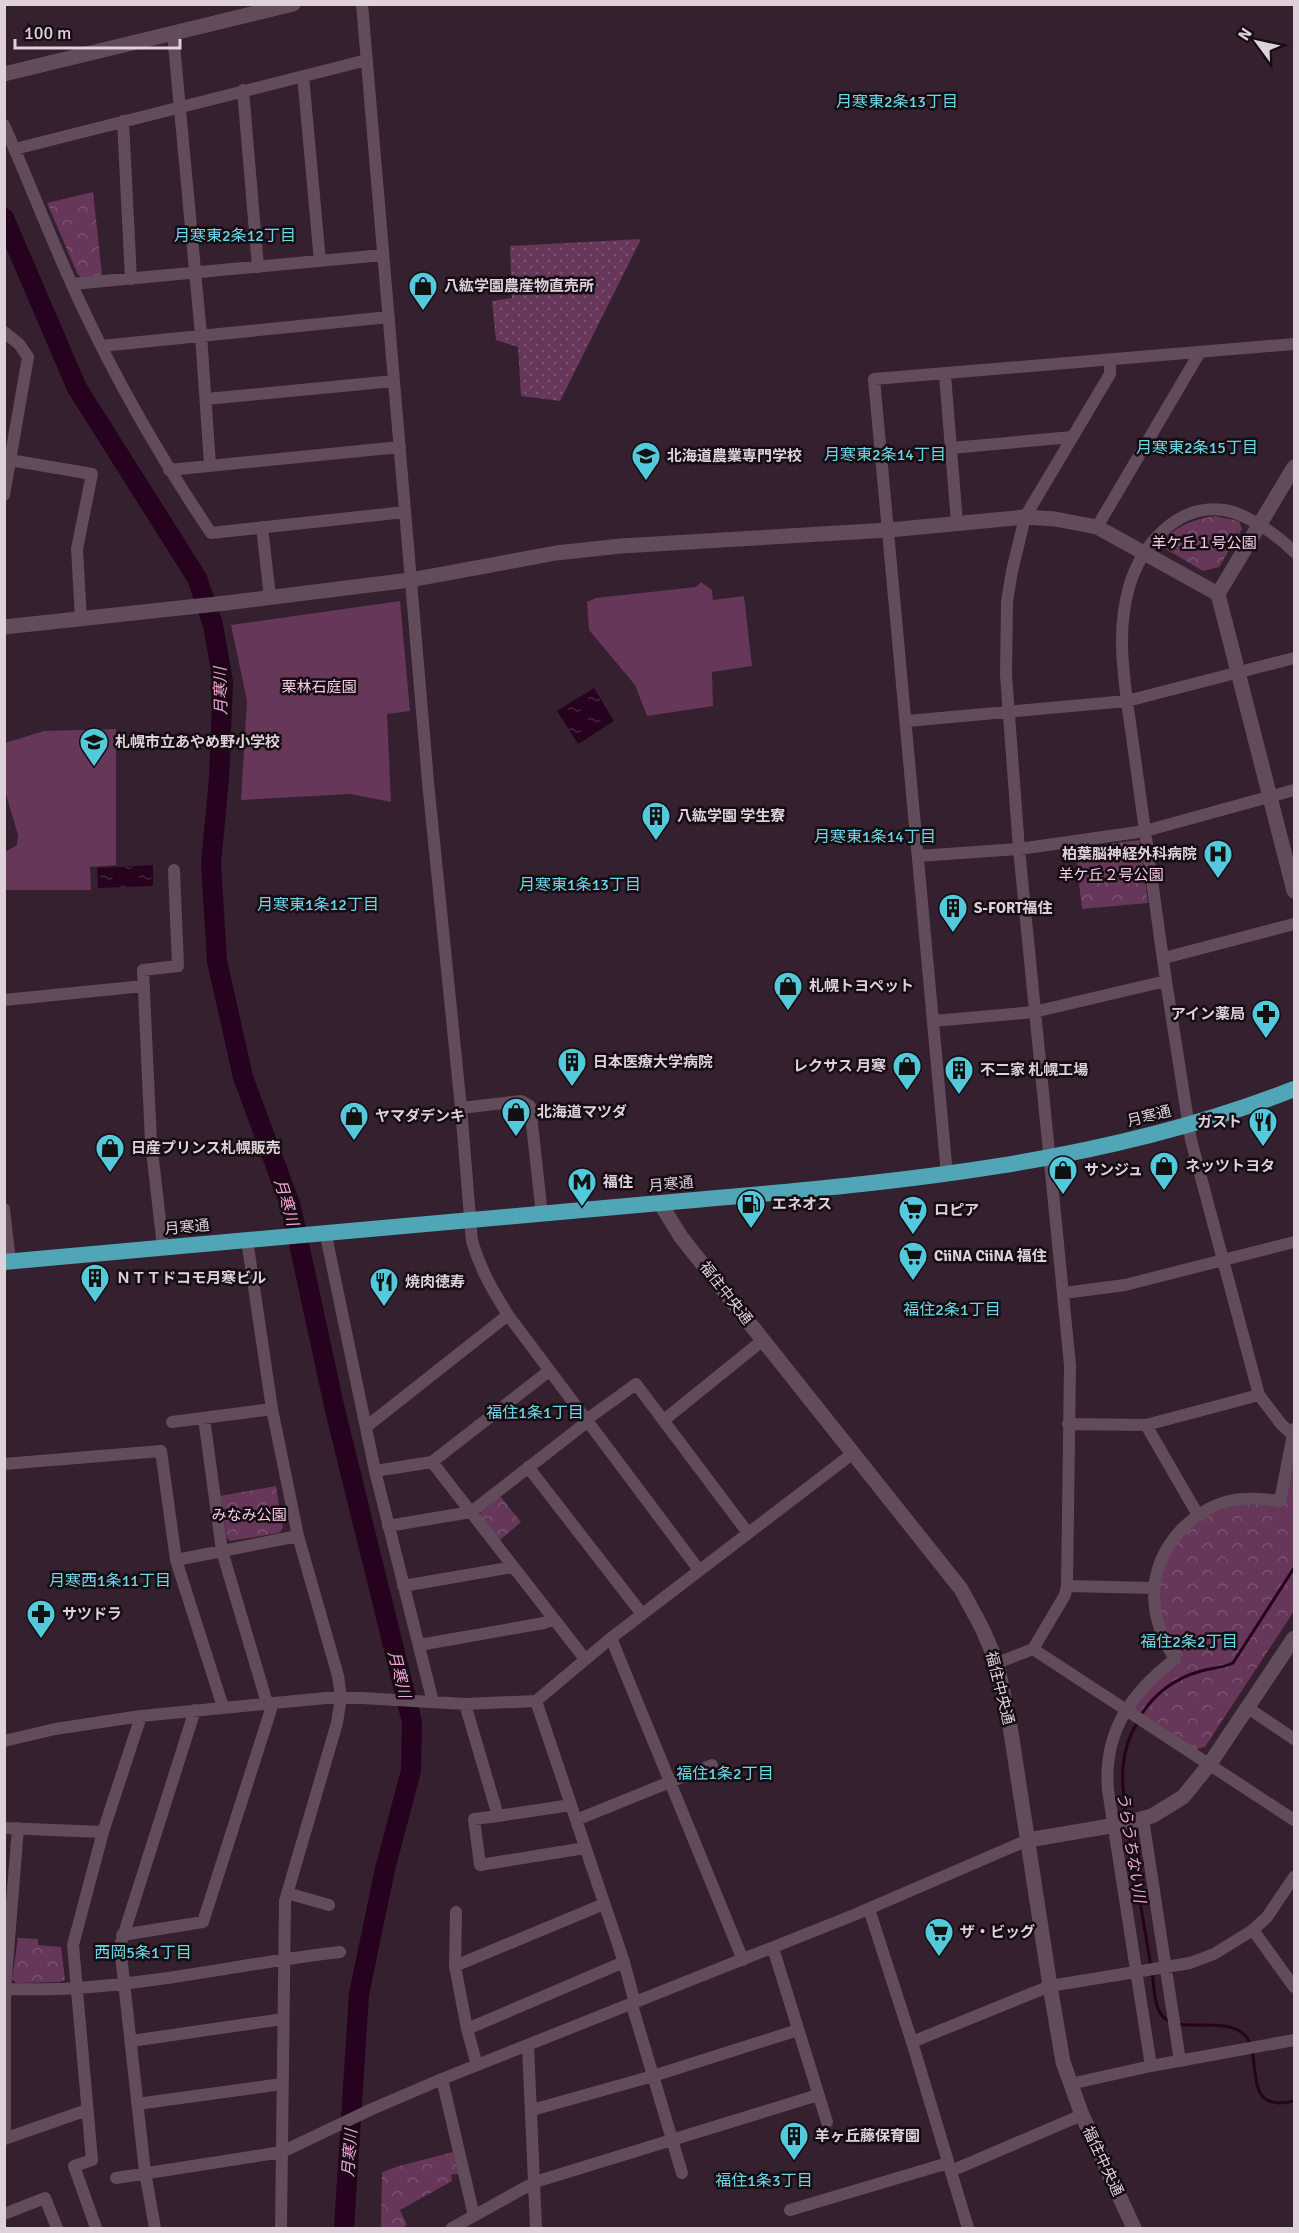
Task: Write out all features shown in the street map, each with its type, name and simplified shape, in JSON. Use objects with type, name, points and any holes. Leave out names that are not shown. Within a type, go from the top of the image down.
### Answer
[{"type":"highway","name":"月寒通","points":[[7,1262],[321,1232],[542,1215],[947,1175],[1105,1145],[1189,1124],[1294,1089]]},
{"type":"street","points":[[4,74],[293,4]]},
{"type":"street","points":[[362,4],[410,580],[472,1241],[488,1285],[508,1316],[699,1570]]},
{"type":"street","points":[[173,34],[201,335],[210,465]]},
{"type":"street","points":[[15,149],[367,60]]},
{"type":"street","points":[[303,76],[320,261]]},
{"type":"street","points":[[243,90],[258,267]]},
{"type":"street","points":[[123,121],[131,279]]},
{"type":"street","points":[[4,125],[101,346],[168,470],[211,532],[405,512]]},
{"type":"street","points":[[72,284],[383,255]]},
{"type":"street","points":[[101,346],[389,318]]},
{"type":"street","points":[[4,332],[19,344],[28,357],[8,461],[4,495]]},
{"type":"street","points":[[947,1175],[874,380],[1294,344]]},
{"type":"street","points":[[1096,527],[1200,352]]},
{"type":"street","points":[[997,1663],[1033,1649],[1065,1596],[1070,1365],[1019,849],[1006,675],[1007,602],[1025,517],[1110,374],[1110,360]]},
{"type":"street","points":[[945,375],[957,524]]},
{"type":"street","points":[[206,399],[394,381]]},
{"type":"street","points":[[951,448],[1072,437]]},
{"type":"street","points":[[168,470],[400,447]]},
{"type":"street","points":[[8,461],[92,474],[77,549],[81,619]]},
{"type":"street","points":[[1294,466],[1218,594],[1294,891]]},
{"type":"street","points":[[1180,2061],[1174,2015],[1128,1823],[1107,1768],[1113,1736],[1150,1679],[1174,1659],[1161,1633],[1154,1588],[1163,1554],[1181,1530],[1198,1515],[1220,1504],[1237,1500],[1280,1501],[1294,1433],[1281,1424],[1259,1395],[1189,1124],[1166,981],[1127,701],[1122,660],[1123,623],[1129,587],[1145,553],[1168,526],[1192,514],[1223,510],[1238,513],[1294,552]]},
{"type":"street","points":[[4,627],[410,580],[556,553],[621,546],[889,530],[1025,517],[1055,519],[1096,527],[1218,594]]},
{"type":"street","points":[[262,527],[270,597]]},
{"type":"street","points":[[907,721],[1127,701],[1294,658]]},
{"type":"street","points":[[918,856],[1019,849],[1145,831],[1294,790]]},
{"type":"street","points":[[163,1247],[151,1142],[143,970],[178,966],[174,870]]},
{"type":"street","points":[[1164,958],[1294,924]]},
{"type":"street","points":[[933,1021],[1035,1012],[1166,981]]},
{"type":"street","points":[[4,1000],[144,986]]},
{"type":"street","points":[[460,1107],[521,1101],[530,1106],[542,1215]]},
{"type":"street","name":"福住中央通","points":[[660,1203],[681,1237],[961,1589],[982,1628],[997,1663],[1010,1726],[1062,2053],[1070,2084],[1082,2115],[1134,2229]]},
{"type":"street","points":[[4,1209],[7,1262]]},
{"type":"street","points":[[321,1232],[375,1472],[419,1645],[429,1702]]},
{"type":"street","points":[[247,1240],[272,1409],[298,1536],[338,1676],[341,1698],[337,1723],[287,1893],[284,1917],[281,2229]]},
{"type":"street","points":[[1064,1293],[1125,1285],[1294,1242]]},
{"type":"street","points":[[366,1427],[508,1316]]},
{"type":"street","points":[[664,1420],[763,1340]]},
{"type":"street","points":[[375,1472],[432,1462],[549,1371]]},
{"type":"street","points":[[388,1526],[471,1512],[636,1384],[748,1533]]},
{"type":"street","points":[[1068,1424],[1146,1425],[1259,1395]]},
{"type":"street","points":[[172,1422],[272,1409]]},
{"type":"street","points":[[122,1935],[203,1922],[270,1703],[222,1551],[204,1418]]},
{"type":"street","points":[[1146,1425],[1198,1515]]},
{"type":"street","points":[[4,1464],[161,1451],[176,1560],[223,1707]]},
{"type":"street","points":[[4,1741],[55,1729],[141,1716],[270,1703],[341,1698],[465,1704],[536,1701],[611,1638],[852,1454]]},
{"type":"street","points":[[432,1462],[585,1659]]},
{"type":"street","points":[[528,1467],[642,1614]]},
{"type":"street","points":[[176,1560],[298,1536]]},
{"type":"street","points":[[403,1586],[513,1567]]},
{"type":"street","points":[[1067,1586],[1154,1588]]},
{"type":"street","points":[[419,1645],[544,1623],[554,1619]]},
{"type":"street","points":[[611,1638],[743,1960]]},
{"type":"street","points":[[116,2178],[282,2152],[442,2079],[869,1909],[1028,1840],[1128,1823],[1162,1811],[1183,1797],[1209,1765],[1294,1638]]},
{"type":"street","points":[[1033,1649],[1294,1820]]},
{"type":"street","points":[[536,1701],[624,1962],[633,2004],[682,2173]]},
{"type":"street","points":[[465,1704],[498,1816]]},
{"type":"street","points":[[1248,1708],[1294,1739]]},
{"type":"street","points":[[154,2229],[145,2172],[126,1984],[120,1947],[195,1710]]},
{"type":"street","points":[[96,2229],[74,2166],[92,2160],[75,1989],[73,1945],[103,1832],[141,1716]]},
{"type":"street","points":[[576,1820],[712,1765]]},
{"type":"street","points":[[571,1805],[474,1819],[480,1865],[585,1848]]},
{"type":"street","points":[[1128,1823],[1139,1971],[1151,2066]]},
{"type":"street","points":[[4,1828],[103,1832]]},
{"type":"street","points":[[18,1828],[5,1989],[5,2139],[87,2109]]},
{"type":"street","points":[[912,2042],[1050,1986],[1190,1963],[1214,1954],[1253,1930],[1267,1917],[1294,1877]]},
{"type":"street","points":[[287,1893],[329,1905]]},
{"type":"street","points":[[455,1966],[604,1904]]},
{"type":"street","points":[[869,1909],[968,2229]]},
{"type":"street","points":[[456,1912],[455,1966],[467,2029],[477,2065]]},
{"type":"street","points":[[1253,1930],[1294,1987]]},
{"type":"street","points":[[773,1948],[827,2122]]},
{"type":"street","points":[[5,1989],[75,1989],[126,1984],[284,1958],[340,1952]]},
{"type":"street","points":[[467,2029],[624,1962]]},
{"type":"street","points":[[131,2041],[283,2019]]},
{"type":"street","points":[[532,2110],[653,2076],[798,2030]]},
{"type":"street","points":[[1070,2084],[1151,2066],[1294,2040]]},
{"type":"street","points":[[528,2045],[536,2229]]},
{"type":"street","points":[[442,2079],[474,2216]]},
{"type":"street","points":[[137,2104],[282,2084]]},
{"type":"street","points":[[452,2229],[535,2182],[818,2095]]},
{"type":"street","points":[[790,2210],[949,2167],[1082,2115]]},
{"type":"street","points":[[4,2214],[45,2198],[57,2229]]},
{"type":"green space","points":[[93,192],[102,275],[82,278],[78,275],[47,203]]},
{"type":"green space","points":[[641,239],[560,401],[521,396],[518,347],[496,340],[492,301],[512,298],[510,246]]},
{"type":"green space","name":"羊ケ丘１号公園","points":[[1215,516],[1239,521],[1242,529],[1219,567],[1203,571],[1164,548],[1163,540],[1175,530],[1194,521]]},
{"type":"green space","points":[[701,582],[712,590],[713,600],[744,596],[752,666],[712,672],[713,706],[647,716],[635,685],[589,630],[587,602],[596,598],[696,587]]},
{"type":"green space","name":"栗林石庭園","points":[[400,601],[410,711],[387,714],[391,802],[350,794],[241,800],[247,701],[231,625]]},
{"type":"green space","points":[[116,729],[116,865],[90,867],[91,890],[5,890],[5,852],[17,845],[18,835],[5,791],[5,743],[44,731]]},
{"type":"green space","name":"羊ケ丘２号公園","points":[[1140,840],[1148,903],[1082,909],[1075,848]]},
{"type":"green space","points":[[1294,1447],[1294,1611],[1205,1747],[1196,1749],[1134,1710],[1134,1704],[1177,1660],[1160,1607],[1158,1589],[1164,1563],[1171,1550],[1190,1529],[1214,1513],[1240,1505],[1281,1507]]},
{"type":"green space","name":"みなみ公園","points":[[276,1486],[283,1528],[279,1533],[230,1541],[227,1538],[220,1496]]},
{"type":"green space","points":[[500,1496],[521,1522],[500,1540],[480,1516],[481,1512]]},
{"type":"green space","points":[[18,1938],[38,1939],[38,1945],[61,1947],[65,1980],[16,1983],[12,1979]]},
{"type":"green space","points":[[453,2152],[458,2174],[451,2175],[452,2181],[400,2210],[407,2225],[402,2228],[381,2228],[382,2172]]},
{"type":"water","points":[[594,688],[614,721],[578,744],[557,711]]},
{"type":"water","points":[[153,865],[153,886],[98,888],[97,868]]},
{"type":"waterway","name":"月寒川","points":[[4,218],[77,388],[197,578],[213,625],[223,682],[219,778],[211,864],[217,961],[243,1077],[291,1207],[335,1410],[412,1722],[411,1771],[385,1869],[359,1994],[344,2228]]},
{"type":"waterway","name":"うらうちない川","points":[[1141,1715],[1160,1693],[1175,1682],[1192,1674],[1233,1663],[1294,1568]]},
{"type":"waterway","name":"うらうちない川","points":[[1127,1819],[1123,1793],[1124,1757],[1138,1721]]},
{"type":"waterway","name":"うらうちない川","points":[[1128,1828],[1151,1967]]},
{"type":"waterway","name":"うらうちない川","points":[[1152,1973],[1158,2009],[1161,2015],[1172,2022]]},
{"type":"waterway","name":"うらうちない川","points":[[1178,2024],[1230,2027],[1246,2036],[1250,2045]]},
{"type":"waterway","name":"うらうちない川","points":[[1252,2051],[1257,2083],[1263,2097],[1270,2102],[1294,2101]]},
{"type":"place","name":"八紘学園農産物直売所","points":[[423,312]]},
{"type":"place","name":"北海道農業専門学校","points":[[646,482]]},
{"type":"place","name":"札幌市立あやめ野小学校","points":[[94,768]]},
{"type":"place","name":"八紘学園 学生寮","points":[[656,842]]},
{"type":"place","name":"柏葉脳神経外科病院","points":[[1218,880]]},
{"type":"place","name":"S-FORT福住","points":[[953,934]]},
{"type":"place","name":"札幌トヨペット","points":[[788,1012]]},
{"type":"place","name":"アイン薬局","points":[[1266,1040]]},
{"type":"place","name":"日本医療大学病院","points":[[572,1088]]},
{"type":"place","name":"レクサス 月寒","points":[[907,1092]]},
{"type":"place","name":"不二家 札幌工場","points":[[959,1096]]},
{"type":"place","name":"北海道マツダ","points":[[516,1138]]},
{"type":"place","name":"ヤマダデンキ","points":[[354,1142]]},
{"type":"place","name":"ガスト","points":[[1263,1148]]},
{"type":"place","name":"日産プリンス札幌販売","points":[[110,1174]]},
{"type":"place","name":"ネッツトヨタ","points":[[1164,1192]]},
{"type":"place","name":"サンジュ","points":[[1063,1196]]},
{"type":"place","name":"福住","points":[[582,1208]]},
{"type":"place","name":"エネオス","points":[[751,1230]]},
{"type":"place","name":"ロピア","points":[[913,1236]]},
{"type":"place","name":"CiiNA CiiNA 福住","points":[[913,1282]]},
{"type":"place","name":"ＮＴＴドコモ月寒ビル","points":[[95,1304]]},
{"type":"place","name":"焼肉徳寿","points":[[384,1308]]},
{"type":"place","name":"サツドラ","points":[[41,1640]]},
{"type":"place","name":"ザ・ビッグ","points":[[939,1958]]},
{"type":"place","name":"羊ヶ丘藤保育園","points":[[794,2162]]},
{"type":"district","name":"月寒東2条13丁目","points":[[897,101]]},
{"type":"district","name":"月寒東2条12丁目","points":[[235,235]]},
{"type":"district","name":"月寒東2条15丁目","points":[[1197,447]]},
{"type":"district","name":"月寒東2条14丁目","points":[[885,454]]},
{"type":"district","name":"月寒東1条14丁目","points":[[875,836]]},
{"type":"district","name":"月寒東1条13丁目","points":[[580,884]]},
{"type":"district","name":"月寒東1条12丁目","points":[[318,904]]},
{"type":"district","name":"福住2条1丁目","points":[[952,1309]]},
{"type":"district","name":"福住1条1丁目","points":[[535,1412]]},
{"type":"district","name":"月寒西1条11丁目","points":[[110,1580]]},
{"type":"district","name":"福住2条2丁目","points":[[1189,1641]]},
{"type":"district","name":"福住1条2丁目","points":[[725,1773]]},
{"type":"district","name":"西岡5条1丁目","points":[[143,1952]]},
{"type":"district","name":"福住1条3丁目","points":[[764,2180]]}]
